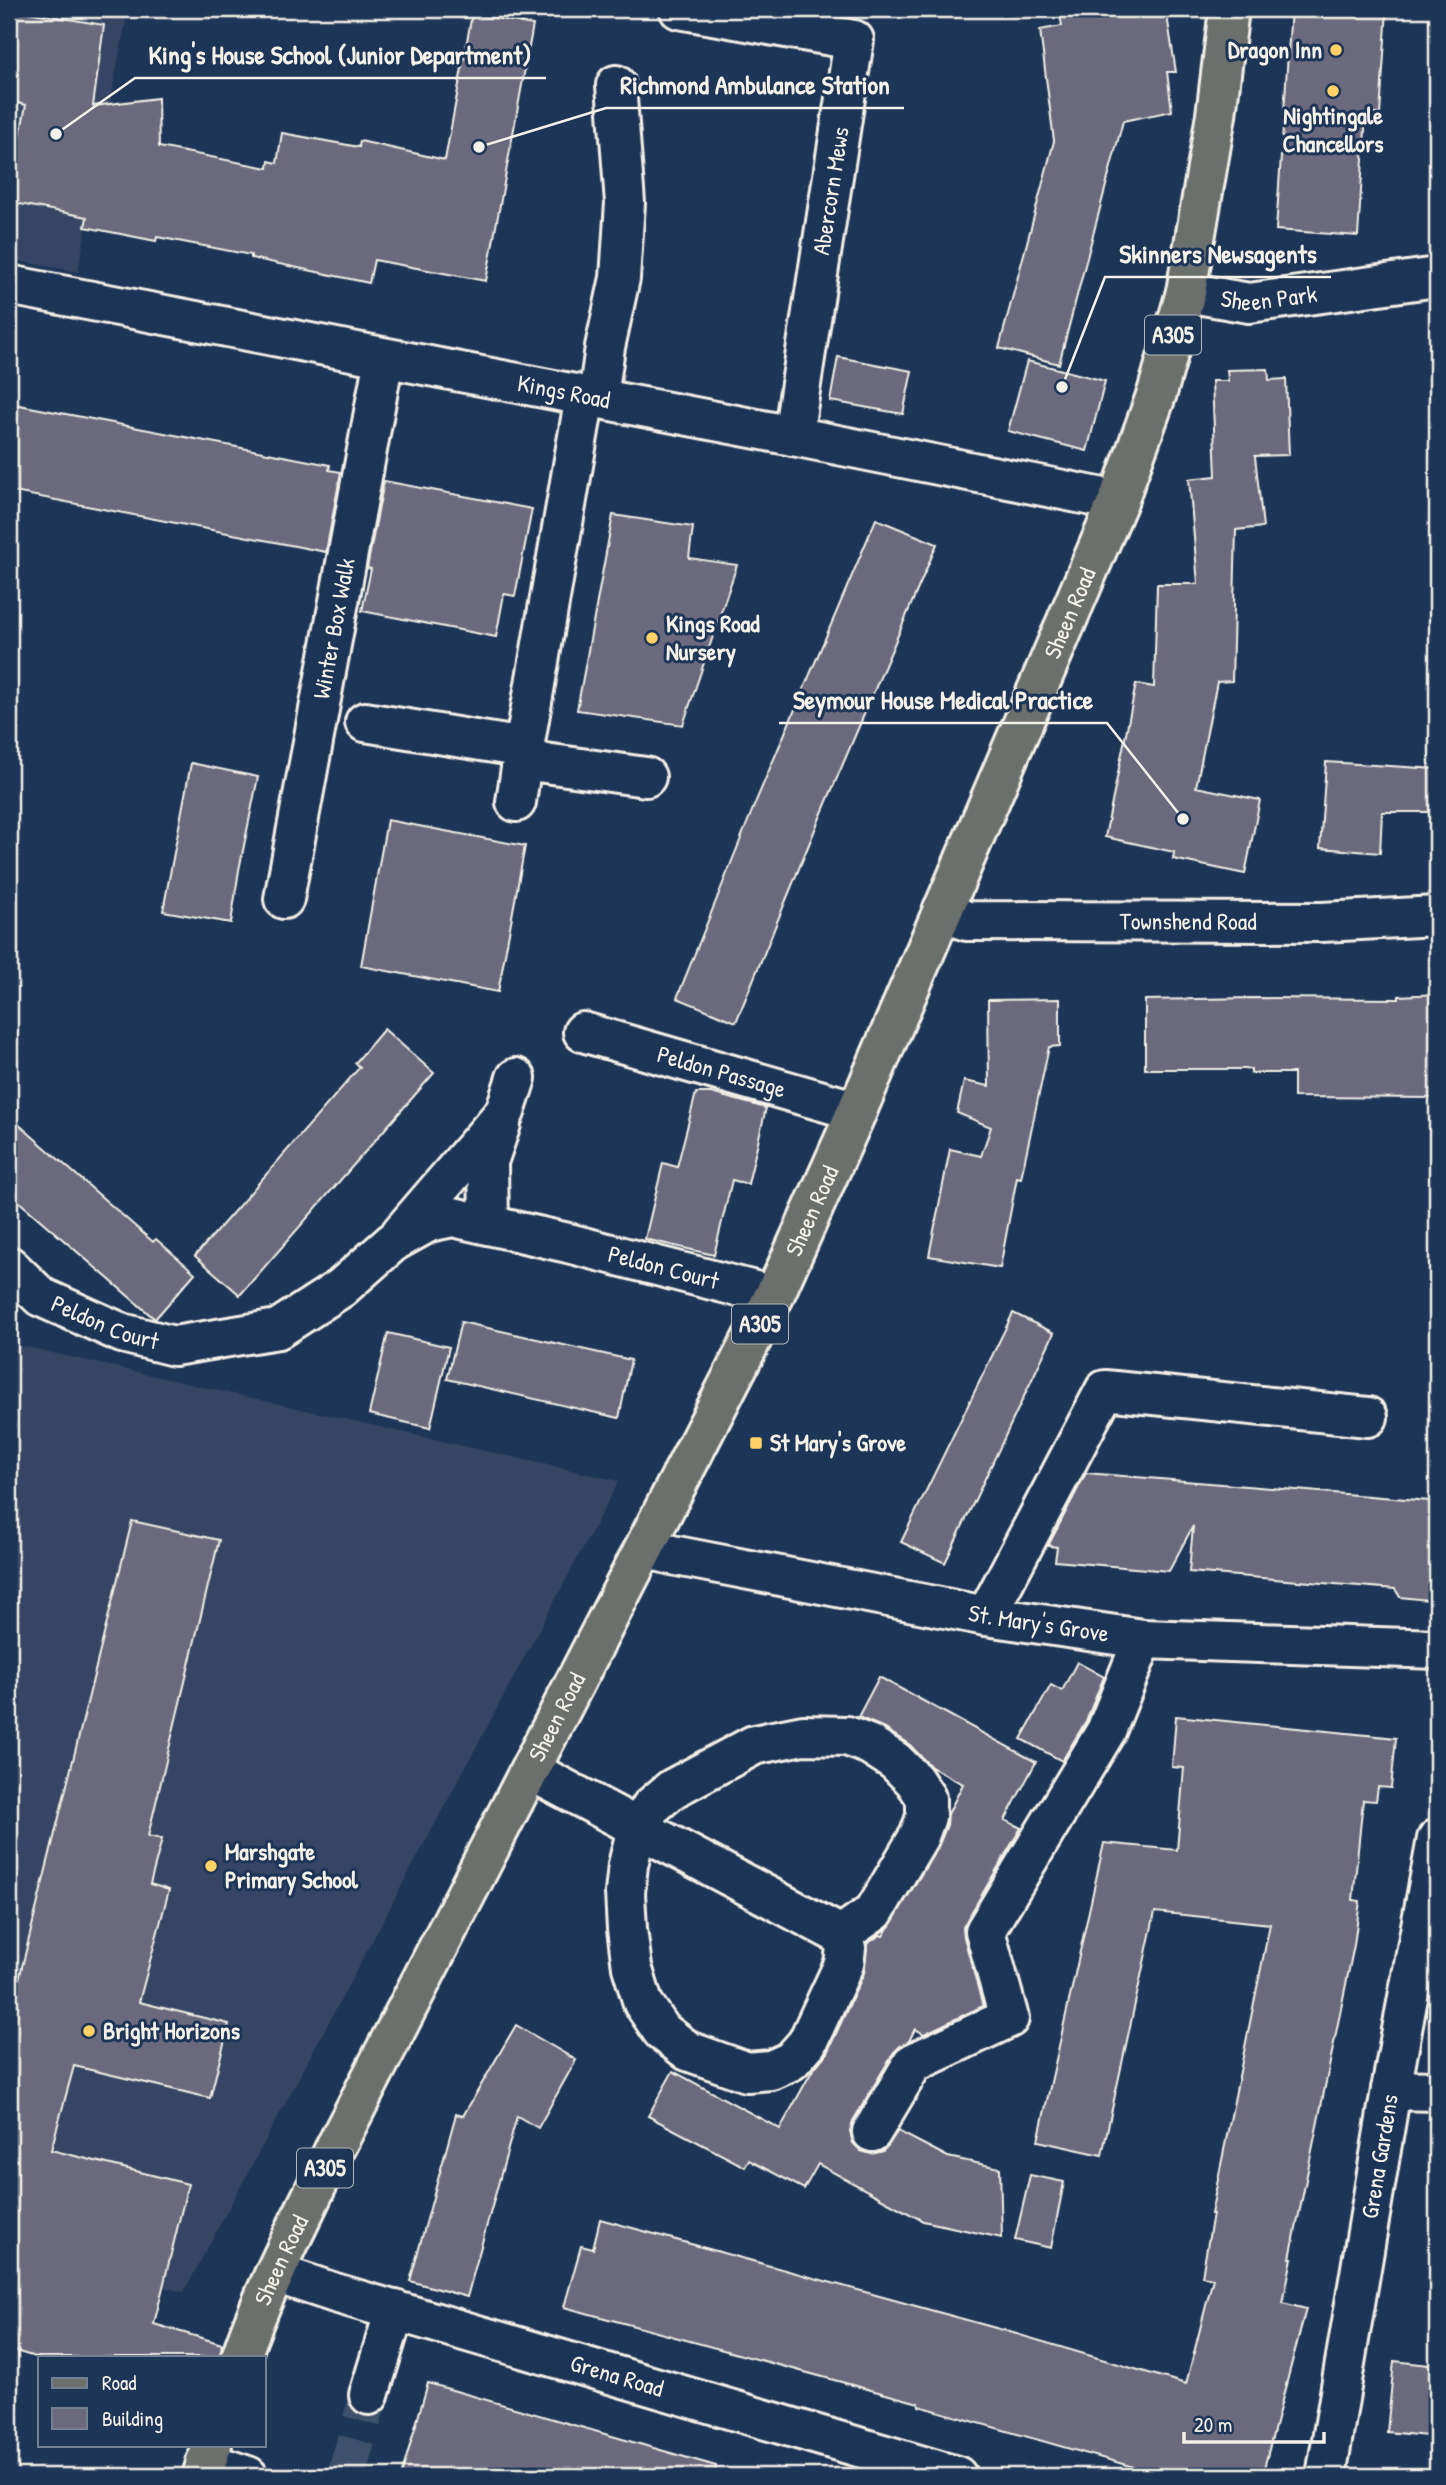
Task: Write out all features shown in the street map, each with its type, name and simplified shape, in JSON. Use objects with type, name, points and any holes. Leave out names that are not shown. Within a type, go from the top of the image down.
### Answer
[{"type":"main road","name":"Sheen Road","points":[[241,2356],[275,2273],[333,2152],[774,1296],[857,1111],[1118,501],[1157,393],[1186,292],[1216,115],[1229,9]]},
{"type":"street","name":"Abercorn Mews","points":[[678,9],[854,40],[793,436]]},
{"type":"street","points":[[516,802],[536,681],[592,397],[620,278],[625,203],[616,85]]},
{"type":"street","name":"Sheen Park","points":[[1186,292],[1249,303],[1437,277]]},
{"type":"street","name":"Kings Road","points":[[9,285],[1118,501]]},
{"type":"street","name":"Winter Box Walk","points":[[284,899],[384,358]]},
{"type":"street","points":[[365,722],[646,777]]},
{"type":"street","name":"Townshend Road","points":[[943,909],[966,921],[1322,922],[1437,916]]},
{"type":"street","name":"Peldon Passage","points":[[583,1032],[857,1111]]},
{"type":"street","name":"Peldon Court","points":[[9,1266],[41,1297],[122,1333],[174,1346],[278,1329],[341,1288],[393,1242],[510,1095],[488,1162],[489,1225]]},
{"type":"street","name":"Peldon Court","points":[[393,1242],[429,1222],[453,1217],[774,1296]]},
{"type":"street","points":[[986,1616],[1105,1390],[1368,1417]]},
{"type":"street","name":"St. Mary's Grove","points":[[645,1548],[986,1616],[1143,1639],[1437,1649]]},
{"type":"street","points":[[872,2132],[913,2063],[1009,2018],[985,1931],[1106,1731],[1143,1639]]},
{"type":"street","points":[[531,1771],[638,1828],[841,1935],[846,1948],[844,1964],[807,2043],[791,2061],[771,2070],[747,2072],[688,2051],[662,2031],[643,2003],[632,1967],[625,1893],[628,1865],[638,1828],[651,1807],[672,1788],[754,1745],[803,1735],[847,1736],[870,1745],[895,1761],[914,1780],[926,1798],[926,1817],[919,1836],[874,1912],[841,1935]]},
{"type":"street","name":"Grena Gardens","points":[[1326,2476],[1391,2090],[1437,1839]]},
{"type":"street","points":[[1391,2090],[1437,2091]]},
{"type":"street","name":"Grena Road","points":[[275,2273],[957,2476]]},
{"type":"street","points":[[369,2395],[394,2310]]},
{"type":"street","points":[[206,2461],[248,2476]]},
{"type":"shaded area","points":[[9,9],[128,9],[78,272],[9,259]]},
{"type":"shaded area","name":"Marshgate Primary School","points":[[9,1343],[619,1481],[184,2292],[9,2252]]},
{"type":"building","points":[[9,9],[104,25],[93,106],[158,98],[159,147],[268,168],[269,161],[277,163],[282,133],[359,147],[360,141],[445,160],[472,14],[533,25],[486,281],[374,260],[369,283],[251,258],[251,255],[157,237],[156,241],[85,227],[87,217],[9,202],[26,105],[9,101]]},
{"type":"building","points":[[1081,9],[1166,9],[1176,72],[1167,72],[1172,111],[1123,121],[1059,364],[999,348],[1054,141],[1040,30],[1062,26],[1060,15],[1081,12]]},
{"type":"building","points":[[1291,9],[1387,9],[1380,114],[1366,114],[1358,236],[1276,230]]},
{"type":"building","points":[[838,357],[912,371],[903,414],[830,401]]},
{"type":"building","points":[[1027,361],[1105,381],[1087,451],[1008,431]]},
{"type":"building","points":[[1268,369],[1269,380],[1286,379],[1289,455],[1255,456],[1263,527],[1236,530],[1232,681],[1217,682],[1196,787],[1260,800],[1245,874],[1173,859],[1174,852],[1105,837],[1136,684],[1154,687],[1157,584],[1198,584],[1189,479],[1216,476],[1212,381],[1228,381],[1227,370]]},
{"type":"building","points":[[9,403],[330,465],[329,470],[341,472],[326,552],[9,491]]},
{"type":"building","points":[[384,481],[532,509],[515,596],[504,594],[496,637],[362,611],[371,569],[367,568]]},
{"type":"building","name":"Kings Road Nursery","points":[[613,515],[693,527],[689,558],[737,565],[683,725],[577,710]]},
{"type":"building","points":[[876,519],[937,544],[736,1022],[677,998],[756,801]]},
{"type":"building","points":[[1326,762],[1437,769],[1437,812],[1382,812],[1380,853],[1320,848]]},
{"type":"building","points":[[191,763],[258,777],[231,923],[163,911]]},
{"type":"building","points":[[387,820],[525,846],[498,992],[361,966]]},
{"type":"building","points":[[1437,994],[1437,1098],[1294,1097],[1294,1073],[1251,1073],[1251,1069],[1145,1069],[1145,1000],[1399,999],[1399,996]]},
{"type":"building","points":[[1060,999],[1060,1046],[1049,1047],[1021,1178],[1017,1177],[1000,1268],[929,1256],[950,1149],[981,1156],[991,1127],[957,1113],[964,1081],[989,1086],[988,1000]]},
{"type":"building","points":[[384,1029],[434,1073],[240,1295],[195,1256],[360,1067],[355,1063]]},
{"type":"building","points":[[696,1093],[711,1093],[766,1108],[748,1184],[732,1180],[714,1255],[645,1239],[663,1163],[677,1167]]},
{"type":"building","points":[[9,1116],[153,1242],[156,1239],[195,1273],[155,1319],[9,1193]]},
{"type":"building","points":[[1013,1313],[1054,1333],[945,1563],[901,1542]]},
{"type":"building","points":[[461,1322],[631,1360],[619,1418],[447,1379]]},
{"type":"building","points":[[388,1333],[449,1347],[430,1428],[369,1414]]},
{"type":"building","points":[[1086,1473],[1430,1501],[1437,1559],[1437,1601],[1400,1597],[1395,1589],[1189,1572],[1193,1526],[1169,1571],[1055,1561],[1057,1547],[1048,1546]]},
{"type":"building","points":[[132,1521],[219,1540],[148,1836],[162,1839],[150,1884],[169,1890],[139,2002],[229,2024],[210,2098],[74,2066],[51,2150],[188,2184],[154,2324],[222,2344],[220,2356],[35,2357],[9,2349],[9,1977],[19,1979]]},
{"type":"building","points":[[1077,1662],[1104,1677],[1086,1721],[1062,1761],[1021,1739],[1051,1685],[1062,1691]]},
{"type":"building","points":[[879,1677],[1036,1762],[1005,1820],[1021,1828],[963,1927],[983,2006],[924,2034],[915,2029],[909,2041],[894,2052],[853,2121],[850,2131],[853,2143],[861,2151],[871,2154],[883,2151],[898,2131],[948,2157],[1000,2168],[1002,2238],[923,2221],[818,2164],[804,2189],[749,2160],[745,2167],[648,2116],[673,2071],[780,2129],[812,2071],[827,2053],[864,1973],[867,1944],[880,1935],[883,1936],[938,1847],[947,1825],[948,1814],[963,1784],[931,1767],[910,1745],[882,1727],[858,1717]]},
{"type":"building","points":[[1176,1716],[1396,1738],[1391,1788],[1378,1787],[1376,1801],[1363,1800],[1353,1900],[1360,1901],[1354,1945],[1283,2303],[1306,2309],[1262,2476],[1165,2476],[919,2406],[919,2403],[564,2307],[581,2246],[593,2249],[600,2219],[1003,2330],[1186,2384],[1213,2278],[1202,2276],[1211,2214],[1270,1924],[1155,1912],[1102,2155],[1038,2141],[1104,1843],[1177,1850],[1184,1768],[1172,1767]]},
{"type":"building","points":[[516,2025],[576,2060],[538,2128],[517,2116],[467,2297],[410,2281],[456,2114],[463,2116]]},
{"type":"building","points":[[1030,2175],[1064,2182],[1051,2248],[1015,2240]]},
{"type":"building","points":[[1394,2361],[1437,2366],[1437,2437],[1387,2432]]},
{"type":"building","points":[[428,2383],[716,2466],[715,2476],[401,2476]]},
{"type":"tunnel","points":[[346,2476],[369,2395]]},
{"type":"place","name":"Dragon Inn","points":[[1336,50]]},
{"type":"place","name":"Nightingale Chancellors","points":[[1333,91]]},
{"type":"place","name":"King's House School (Junior Department)","points":[[56,134]]},
{"type":"place","name":"Richmond Ambulance Station","points":[[479,147]]},
{"type":"place","name":"Skinners Newsagents","points":[[1062,387]]},
{"type":"place","name":"Kings Road Nursery","points":[[652,638]]},
{"type":"place","name":"Seymour House Medical Practice","points":[[1183,819]]},
{"type":"place","name":"St Mary's Grove","points":[[756,1443]]},
{"type":"place","name":"Marshgate Primary School","points":[[211,1866]]},
{"type":"place","name":"Bright Horizons","points":[[89,2031]]}]
